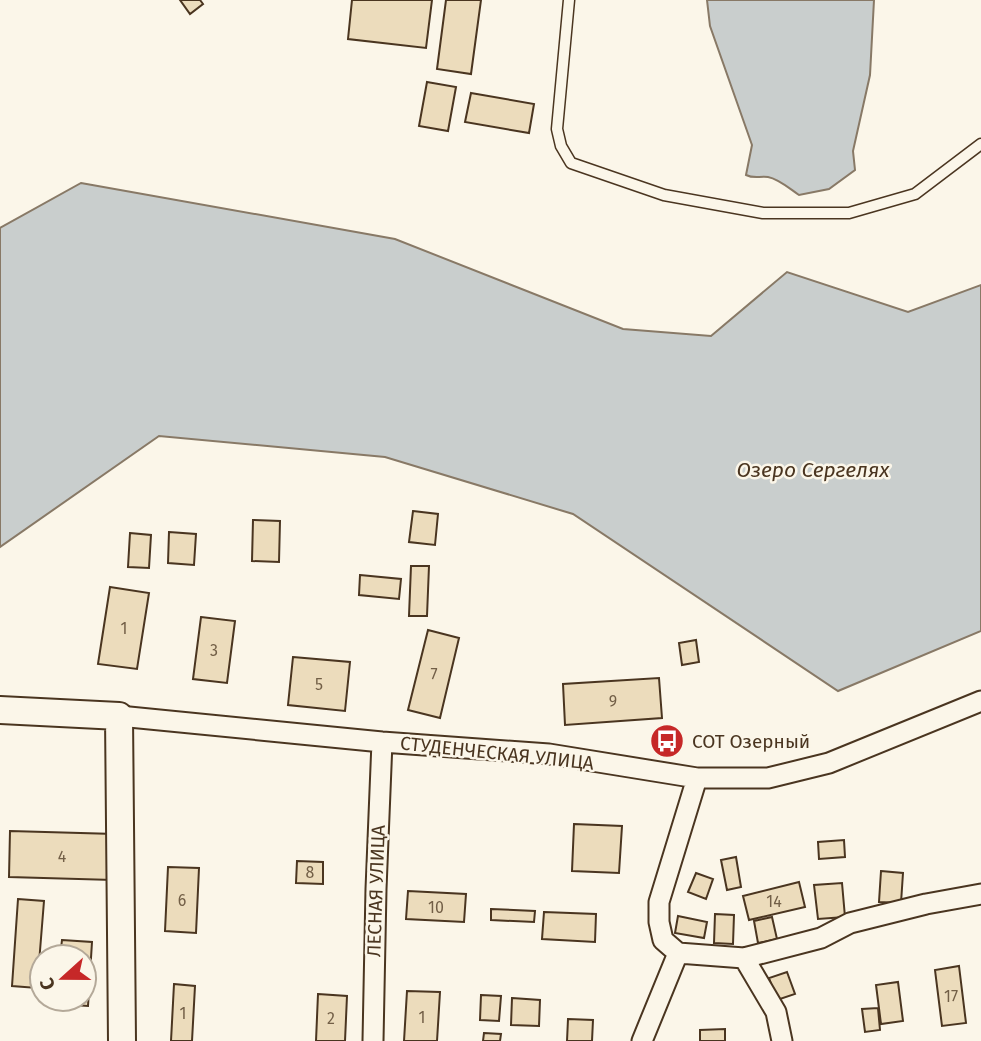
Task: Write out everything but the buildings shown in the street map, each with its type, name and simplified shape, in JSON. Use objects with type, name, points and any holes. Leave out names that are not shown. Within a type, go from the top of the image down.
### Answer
[{"type":"street","name":"СТУДЕНЧЕСКАЯ УЛИЦА","points":[[0,710],[119,716],[382,742],[549,754],[697,778],[768,778],[829,763],[981,701]]},
{"type":"street","points":[[119,716],[122,1041]]},
{"type":"street","name":"ЛЕСНАЯ УЛИЦА","points":[[373,1041],[382,742]]},
{"type":"street","points":[[697,778],[659,902],[663,940],[678,953],[744,958],[821,939],[850,923],[926,904],[981,894]]},
{"type":"street","points":[[642,1041],[678,953]]},
{"type":"street","points":[[744,958],[776,1012],[782,1041]]},
{"type":"lane","points":[[569,0],[557,129],[561,146],[571,163],[664,195],[763,213],[849,213],[915,194],[981,144]]},
{"type":"water","points":[[707,0],[874,0],[870,75],[853,151],[855,170],[829,189],[799,195],[772,178],[746,175],[752,145],[710,26]]},
{"type":"water","name":"Озеро Сергелях","points":[[81,183],[395,239],[623,329],[711,336],[787,272],[908,312],[981,285],[981,631],[838,691],[573,514],[385,457],[159,436],[0,547],[0,228]]},
{"type":"place","name":"СОТ Озерный","points":[[667,741]]}]
